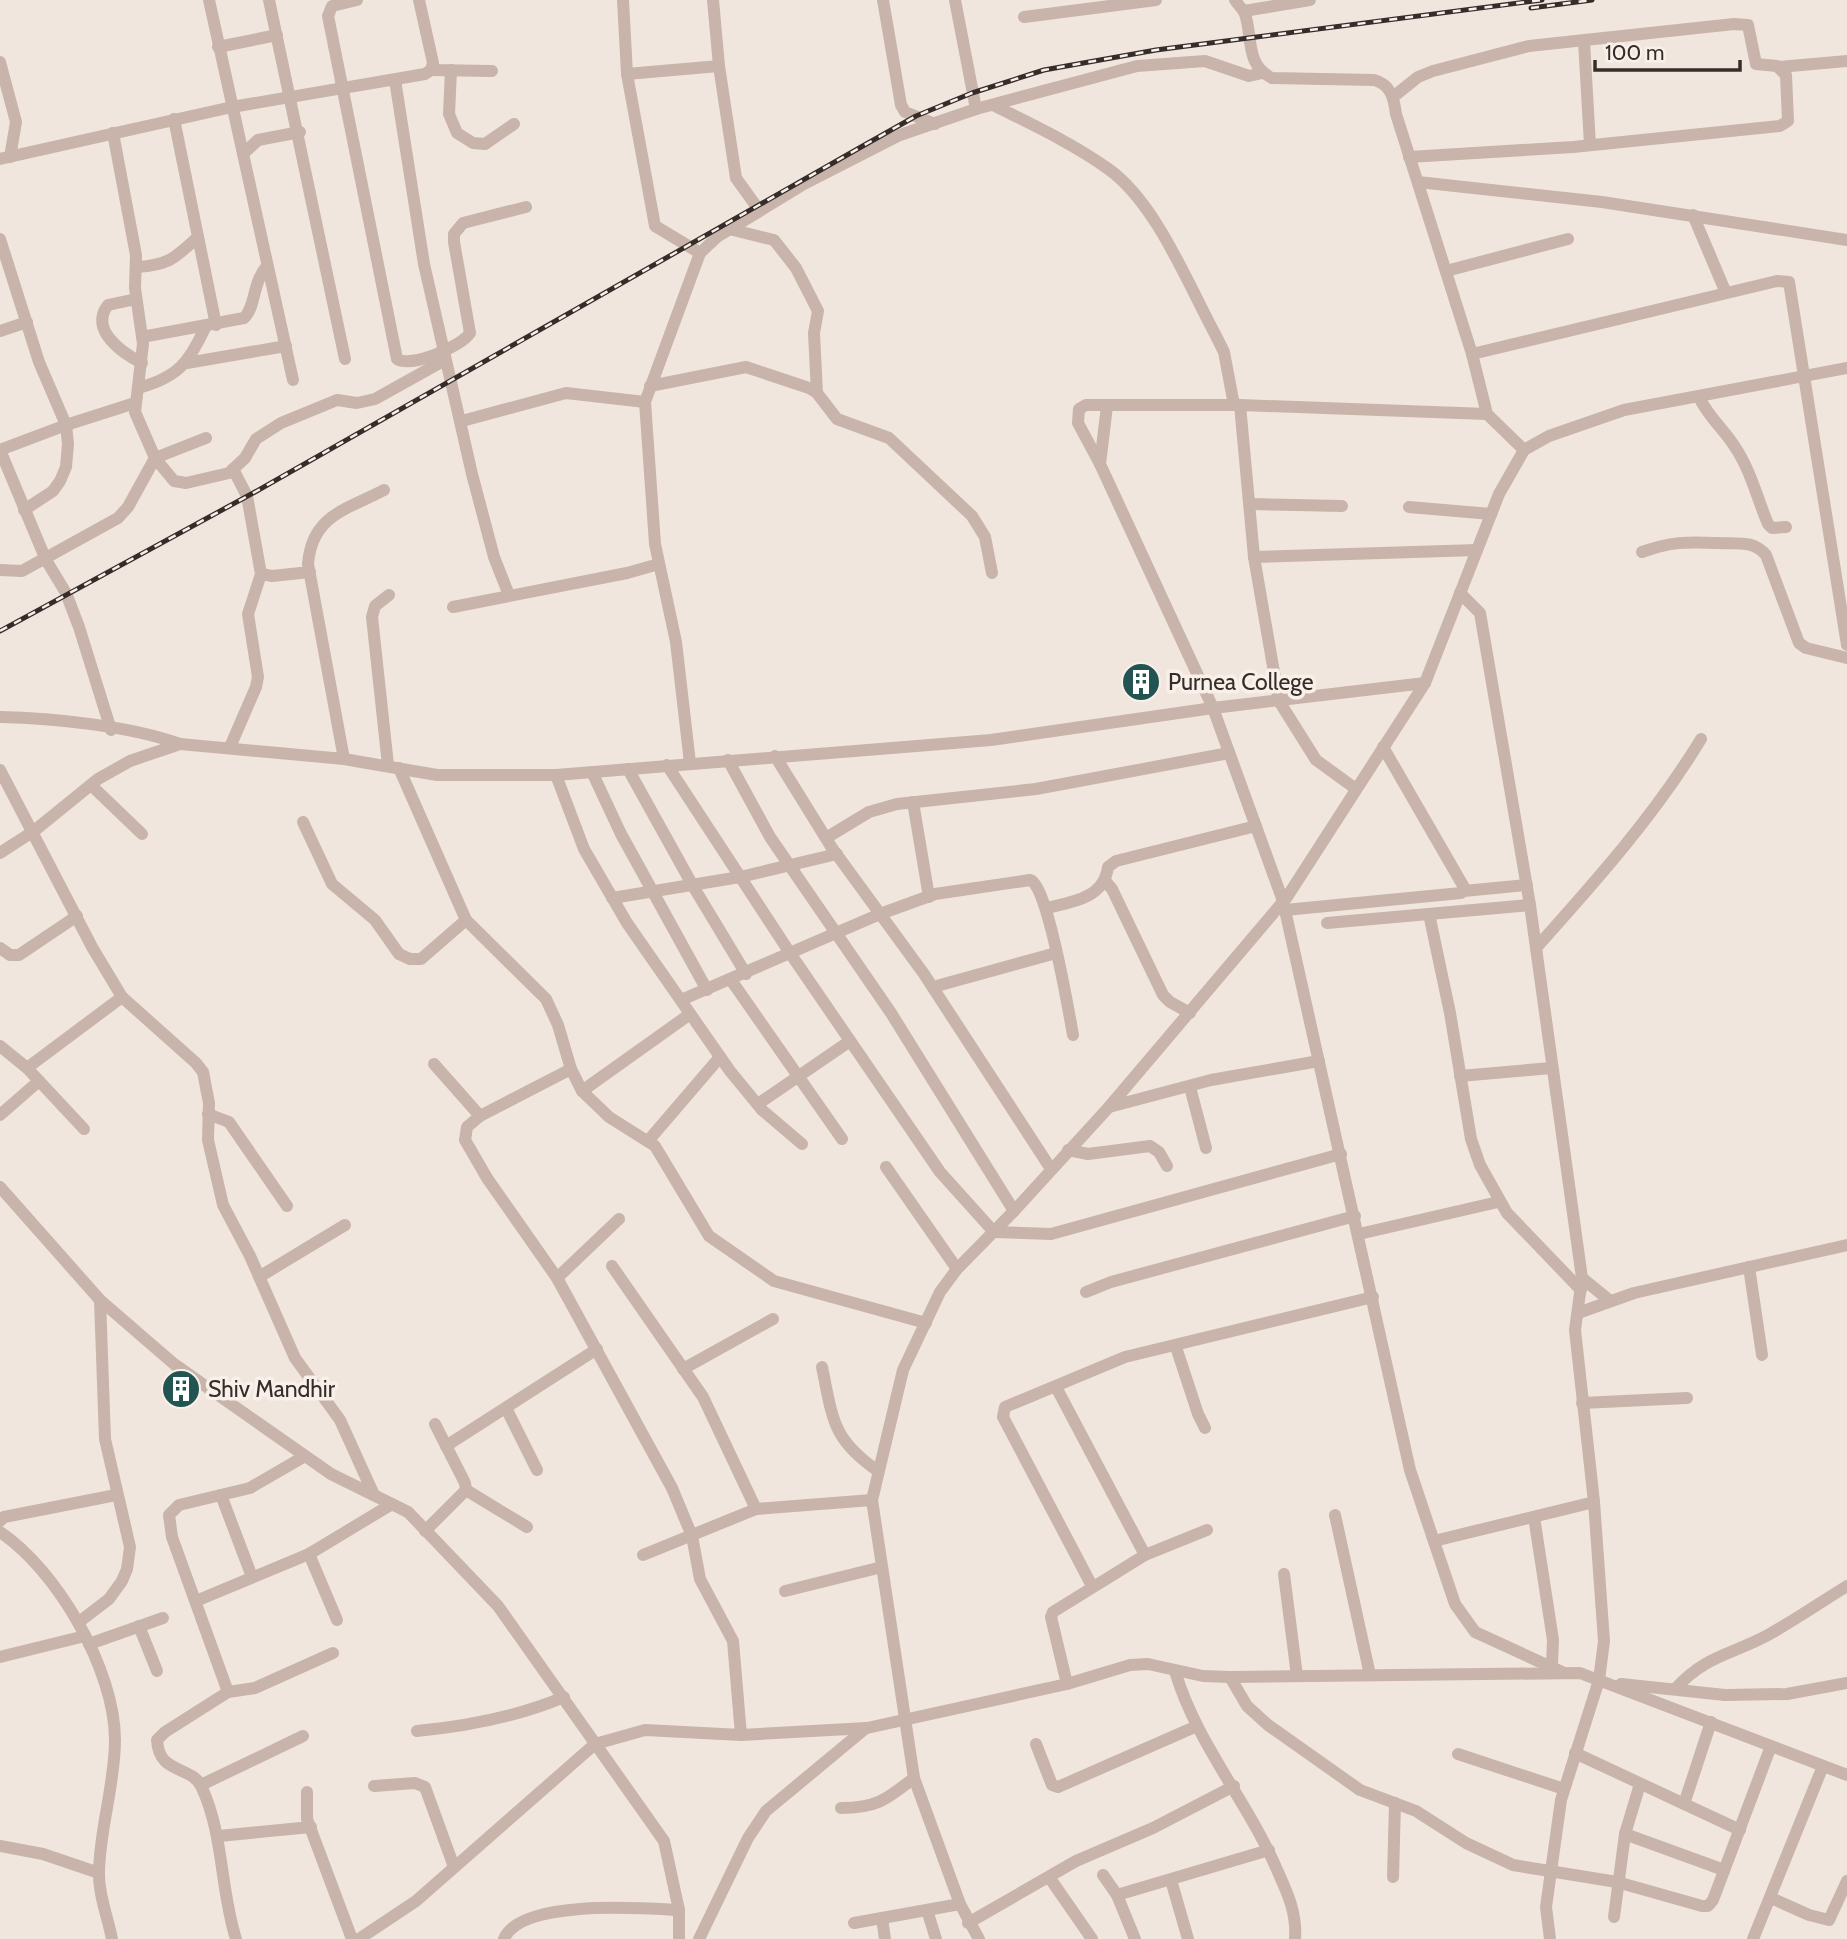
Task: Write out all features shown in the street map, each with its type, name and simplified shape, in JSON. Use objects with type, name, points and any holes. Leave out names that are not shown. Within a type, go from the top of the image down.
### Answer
[{"type":"street","points":[[208,0],[293,380]]},
{"type":"street","points":[[269,0],[345,359]]},
{"type":"street","points":[[325,0],[397,359],[414,362],[444,356]]},
{"type":"street","points":[[328,16],[332,6],[357,0]]},
{"type":"street","points":[[419,0],[433,63],[431,70]]},
{"type":"street","points":[[623,0],[627,74],[655,226],[699,253]]},
{"type":"street","points":[[713,0],[719,66],[736,178],[759,210]]},
{"type":"street","points":[[883,0],[901,105],[905,112],[935,124]]},
{"type":"street","points":[[955,0],[976,109]]},
{"type":"street","points":[[1024,18],[1109,3],[1156,0]]},
{"type":"street","points":[[1235,0],[1244,11],[1254,64],[1262,73],[1272,78],[1374,80],[1383,82],[1394,97],[1409,157],[1472,354],[1487,414],[1524,450]]},
{"type":"street","points":[[1244,11],[1310,0]]},
{"type":"street","points":[[1394,97],[1418,77],[1433,71],[1529,46],[1742,24],[1748,25],[1751,32],[1753,60],[1756,64],[1779,68],[1847,61]]},
{"type":"street","points":[[218,47],[277,35]]},
{"type":"street","points":[[1584,41],[1590,145]]},
{"type":"street","points":[[690,763],[676,642],[659,564],[645,402],[699,253],[759,210],[900,135],[976,109],[1136,66],[1205,61],[1248,76],[1262,73]]},
{"type":"street","points":[[0,62],[16,122],[5,158]]},
{"type":"street","points":[[627,74],[719,66]]},
{"type":"street","points":[[1409,157],[1590,145],[1785,125],[1788,121],[1786,75],[1779,68]]},
{"type":"street","points":[[5,158],[291,95],[396,80],[431,70],[492,71]]},
{"type":"street","points":[[451,70],[449,114],[457,133],[474,143],[485,144],[514,124]]},
{"type":"street","points":[[396,80],[424,264],[444,356],[494,557],[509,595]]},
{"type":"street","points":[[993,105],[1108,168],[1129,188],[1151,217],[1215,334],[1224,352],[1237,405],[1251,504],[1254,557],[1279,701],[1316,760],[1356,789]]},
{"type":"street","points":[[138,388],[162,382],[187,363],[211,326],[198,237],[174,119]]},
{"type":"street","points":[[243,154],[258,140],[299,132]]},
{"type":"street","points":[[113,133],[137,267],[136,299],[142,337],[142,363],[135,403],[155,458],[178,483],[207,479],[233,469],[256,439],[281,423],[338,400],[357,403],[375,399],[444,356],[470,333],[454,242],[457,228],[463,223],[526,207]]},
{"type":"street","points":[[1418,182],[1602,202],[1847,240]]},
{"type":"street","points":[[1693,215],[1726,293]]},
{"type":"street","points":[[729,229],[774,240],[796,268],[818,311],[814,333],[817,393]]},
{"type":"street","points":[[137,267],[160,265],[173,260],[198,237]]},
{"type":"street","points":[[0,239],[39,362],[66,425],[68,444],[66,467],[60,481],[43,499],[24,510]]},
{"type":"street","points":[[1446,271],[1568,240]]},
{"type":"street","points":[[142,337],[237,322],[248,314],[253,288],[267,266]]},
{"type":"street","points":[[1472,354],[1777,281],[1789,282],[1802,379],[1847,645]]},
{"type":"street","points":[[136,299],[108,306],[103,313],[104,325],[116,349],[142,363]]},
{"type":"street","points":[[0,331],[27,322]]},
{"type":"street","points":[[187,363],[286,346]]},
{"type":"street","points":[[650,386],[746,367],[794,382],[817,393],[837,419],[889,439],[972,516],[985,537],[992,573]]},
{"type":"street","points":[[979,1939],[960,1904],[914,1778],[872,1500],[903,1370],[940,1292],[957,1269],[1109,1107],[1284,906],[1425,683],[1491,514],[1524,450],[1549,436],[1624,410],[1802,379],[1847,368]]},
{"type":"street","points":[[461,421],[566,393],[645,402]]},
{"type":"street","points":[[1699,397],[1710,418],[1734,445],[1751,474],[1768,524],[1772,528],[1786,527]]},
{"type":"street","points":[[110,730],[66,593],[46,560],[0,450],[135,403]]},
{"type":"street","points":[[1487,414],[1237,405],[1086,405],[1079,410],[1078,423],[1100,464],[1213,708],[1284,906],[1410,1470],[1455,1604],[1475,1632],[1557,1668],[1605,1682],[1847,1775]]},
{"type":"street","points":[[1100,464],[1107,406]]},
{"type":"street","points":[[0,570],[22,571],[46,560],[118,517],[128,507],[155,458],[206,438]]},
{"type":"street","points":[[230,747],[258,677],[248,614],[261,574],[247,496],[233,469]]},
{"type":"street","points":[[344,759],[310,572],[309,552],[321,523],[384,489]]},
{"type":"street","points":[[1251,504],[1342,506]]},
{"type":"street","points":[[1409,507],[1491,514]]},
{"type":"street","points":[[1642,552],[1667,543],[1692,540],[1745,543],[1759,547],[1766,555],[1799,643],[1806,648],[1847,658]]},
{"type":"street","points":[[1254,557],[1477,550]]},
{"type":"street","points":[[453,607],[627,573],[659,564]]},
{"type":"street","points":[[261,574],[272,576],[310,572]]},
{"type":"street","points":[[1460,593],[1480,613],[1527,885],[1581,1284],[1575,1330],[1594,1502],[1605,1682],[1575,1753],[1564,1789],[1546,1907],[1550,1939]]},
{"type":"street","points":[[389,595],[375,606],[372,617],[393,767],[466,920],[545,999],[553,1012],[571,1069],[582,1091],[609,1117],[648,1142],[664,1159],[709,1236],[774,1281],[926,1323]]},
{"type":"street","points":[[0,717],[158,736],[180,744],[344,759],[469,777],[556,775],[991,740],[1213,708],[1425,683]]},
{"type":"street","points":[[1536,948],[1590,888],[1679,775],[1701,739]]},
{"type":"street","points":[[0,853],[130,761],[180,744]]},
{"type":"street","points":[[1384,747],[1465,887],[1464,891]]},
{"type":"street","points":[[826,838],[869,812],[913,803],[1036,789],[1229,753]]},
{"type":"street","points":[[775,756],[836,854],[933,987],[1051,1169]]},
{"type":"street","points":[[727,760],[788,864],[891,1013],[1014,1211]]},
{"type":"street","points":[[667,765],[790,953],[940,1172],[994,1232],[1051,1234],[1341,1154]]},
{"type":"street","points":[[628,769],[692,886],[746,974]]},
{"type":"street","points":[[0,770],[76,916],[122,997],[203,1072],[208,1140],[217,1188],[295,1357],[340,1420],[374,1495]]},
{"type":"street","points":[[592,772],[653,893],[707,990]]},
{"type":"street","points":[[556,775],[584,849],[612,898],[720,1056],[758,1104],[802,1144]]},
{"type":"street","points":[[92,786],[142,834]]},
{"type":"street","points":[[913,803],[929,897]]},
{"type":"street","points":[[303,822],[332,884],[375,920],[399,954],[410,960],[421,959],[466,920]]},
{"type":"street","points":[[1046,908],[1082,900],[1106,882],[1108,867],[1116,861],[1256,826]]},
{"type":"street","points":[[612,898],[740,877],[836,854]]},
{"type":"street","points":[[681,1000],[880,914],[929,897],[1030,880],[1039,885],[1046,908],[1073,1035]]},
{"type":"street","points":[[1106,882],[1112,889],[1163,995],[1190,1013]]},
{"type":"street","points":[[1284,906],[1527,885]]},
{"type":"street","points":[[1327,923],[1530,905]]},
{"type":"street","points":[[1429,914],[1471,1139],[1498,1202],[1519,1227],[1581,1284],[1608,1300]]},
{"type":"street","points":[[0,948],[10,955],[19,955],[76,916]]},
{"type":"street","points":[[933,987],[1056,953]]},
{"type":"street","points":[[731,980],[842,1139]]},
{"type":"street","points":[[27,1069],[122,997]]},
{"type":"street","points":[[582,1091],[690,1014]]},
{"type":"street","points":[[758,1104],[850,1041]]},
{"type":"street","points":[[0,1046],[27,1069],[84,1129]]},
{"type":"street","points":[[648,1142],[720,1056]]},
{"type":"street","points":[[1109,1107],[1210,1080],[1319,1061]]},
{"type":"street","points":[[434,1064],[480,1116]]},
{"type":"street","points":[[1461,1076],[1550,1068]]},
{"type":"street","points":[[571,1069],[480,1116],[467,1126],[465,1140],[557,1278],[672,1488],[692,1536],[700,1579],[733,1641],[741,1735]]},
{"type":"street","points":[[0,1115],[38,1081]]},
{"type":"street","points":[[1190,1087],[1206,1148]]},
{"type":"street","points":[[208,1114],[229,1122],[287,1206]]},
{"type":"street","points":[[1068,1150],[1087,1154],[1150,1146],[1159,1152],[1167,1166]]},
{"type":"street","points":[[886,1167],[957,1269]]},
{"type":"street","points":[[0,1187],[100,1300],[180,1368],[331,1474],[408,1512],[498,1606],[664,1841],[679,1910],[679,1939]]},
{"type":"street","points":[[1359,1234],[1498,1202]]},
{"type":"street","points":[[1086,1292],[1111,1282],[1355,1216]]},
{"type":"street","points":[[557,1278],[619,1219]]},
{"type":"street","points":[[259,1277],[345,1225]]},
{"type":"street","points":[[1578,1313],[1608,1300],[1847,1245]]},
{"type":"street","points":[[612,1266],[703,1397],[756,1509]]},
{"type":"street","points":[[1749,1267],[1762,1355]]},
{"type":"street","points":[[1092,1586],[1003,1417],[1005,1407],[1125,1357],[1176,1347],[1373,1297]]},
{"type":"street","points":[[79,1622],[109,1599],[127,1569],[130,1546],[116,1495],[105,1438],[100,1300]]},
{"type":"street","points":[[683,1369],[773,1319]]},
{"type":"street","points":[[1176,1347],[1198,1414],[1206,1428]]},
{"type":"street","points":[[446,1446],[597,1349]]},
{"type":"street","points":[[822,1367],[839,1435],[852,1453],[878,1471]]},
{"type":"street","points":[[178,1400],[173,1385],[180,1368]]},
{"type":"street","points":[[1056,1387],[1145,1555]]},
{"type":"street","points":[[1582,1403],[1687,1398]]},
{"type":"street","points":[[506,1408],[537,1470]]},
{"type":"street","points":[[435,1424],[466,1490]]},
{"type":"street","points":[[228,1692],[172,1537],[169,1515],[179,1505],[250,1489],[305,1456]]},
{"type":"street","points":[[466,1490],[527,1527]]},
{"type":"street","points":[[425,1531],[466,1490]]},
{"type":"street","points":[[0,1521],[4,1517],[116,1495]]},
{"type":"street","points":[[221,1495],[252,1577]]},
{"type":"street","points":[[643,1555],[756,1509],[872,1500]]},
{"type":"street","points":[[1434,1541],[1594,1502]]},
{"type":"street","points":[[196,1601],[309,1554],[392,1504]]},
{"type":"street","points":[[1335,1516],[1370,1675]]},
{"type":"street","points":[[1534,1517],[1557,1668]]},
{"type":"street","points":[[1067,1685],[1051,1617],[1092,1586],[1145,1555],[1207,1530]]},
{"type":"street","points":[[0,1532],[54,1582],[79,1622],[106,1693],[115,1731],[99,1873],[112,1939]]},
{"type":"street","points":[[309,1554],[337,1620]]},
{"type":"street","points":[[785,1591],[882,1567]]},
{"type":"street","points":[[1284,1574],[1297,1676]]},
{"type":"street","points":[[1675,1689],[1693,1669],[1767,1636],[1847,1586]]},
{"type":"street","points":[[0,1657],[87,1640],[163,1618]]},
{"type":"street","points":[[139,1626],[157,1671]]},
{"type":"street","points":[[236,1939],[227,1910],[219,1836],[201,1785],[164,1760],[158,1751],[158,1740],[165,1732],[228,1692],[255,1688],[333,1653]]},
{"type":"street","points":[[369,1936],[416,1901],[597,1744],[645,1730],[741,1735],[867,1728],[1067,1685],[1129,1665],[1148,1664],[1175,1671],[1230,1678],[1557,1668]]},
{"type":"street","points":[[1175,1671],[1183,1699],[1197,1726],[1269,1850],[1296,1918],[1295,1939]]},
{"type":"street","points":[[1230,1678],[1247,1706],[1268,1725],[1360,1790],[1416,1811],[1466,1843],[1513,1865],[1551,1869],[1617,1882],[1709,1906],[1772,1746]]},
{"type":"street","points":[[1605,1682],[1725,1695],[1787,1694],[1847,1683]]},
{"type":"street","points":[[417,1731],[461,1727],[534,1710],[564,1698]]},
{"type":"street","points":[[1684,1804],[1711,1723]]},
{"type":"street","points":[[1036,1744],[1052,1785],[1058,1787],[1197,1726]]},
{"type":"street","points":[[699,1939],[748,1838],[766,1811],[867,1728]]},
{"type":"street","points":[[201,1785],[303,1736]]},
{"type":"street","points":[[1575,1753],[1740,1830]]},
{"type":"street","points":[[1458,1754],[1564,1789]]},
{"type":"street","points":[[1753,1939],[1823,1766]]},
{"type":"street","points":[[841,1808],[865,1808],[882,1803],[914,1778]]},
{"type":"street","points":[[374,1786],[415,1783],[425,1787],[454,1867]]},
{"type":"street","points":[[1614,1917],[1625,1834],[1640,1784]]},
{"type":"street","points":[[968,1923],[1076,1861],[1153,1828],[1234,1786]]},
{"type":"street","points":[[307,1792],[305,1804],[311,1827],[352,1939]]},
{"type":"street","points":[[1393,1877],[1395,1803]]},
{"type":"street","points":[[219,1836],[311,1827]]},
{"type":"street","points":[[1625,1834],[1724,1870]]},
{"type":"street","points":[[0,1846],[43,1854],[99,1873]]},
{"type":"street","points":[[1117,1895],[1269,1850]]},
{"type":"street","points":[[1103,1875],[1117,1895],[1135,1939]]},
{"type":"street","points":[[1049,1877],[1092,1939]]},
{"type":"street","points":[[1171,1880],[1188,1939]]},
{"type":"street","points":[[1771,1898],[1809,1915],[1829,1920],[1847,1881]]},
{"type":"street","points":[[854,1923],[960,1904]]},
{"type":"street","points":[[504,1939],[509,1927],[521,1921],[579,1909],[679,1910]]},
{"type":"street","points":[[927,1910],[936,1939]]},
{"type":"street","points":[[882,1918],[885,1939]]},
{"type":"railway","points":[[0,631],[255,492],[916,116],[972,93],[1044,70],[1156,50],[1542,0]]},
{"type":"railway","points":[[1531,8],[1592,0]]},
{"type":"place","name":"Purnea College","points":[[1141,682]]},
{"type":"place","name":"Shiv Mandhir","points":[[181,1389]]}]
